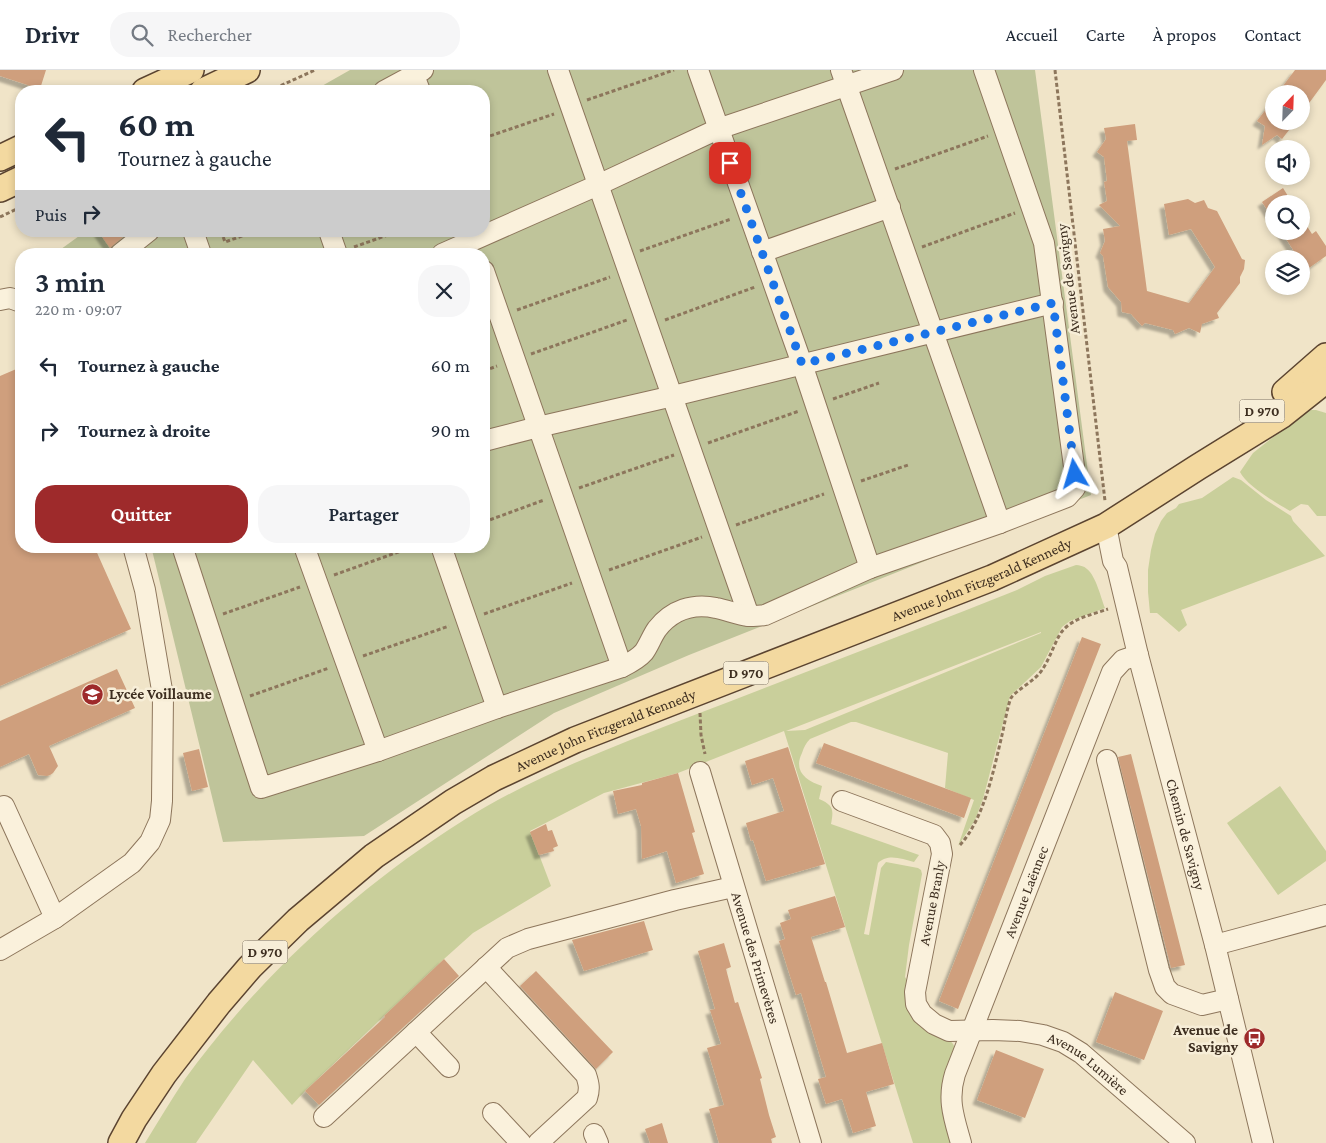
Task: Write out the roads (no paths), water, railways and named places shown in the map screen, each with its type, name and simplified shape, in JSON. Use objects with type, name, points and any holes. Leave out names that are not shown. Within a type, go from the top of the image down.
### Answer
[{"type":"main road","points":[[158,85],[191,70]]},
{"type":"main road","points":[[215,85],[246,70]]},
{"type":"main road","points":[[0,158],[15,151]]},
{"type":"main road","points":[[0,189],[15,182]]},
{"type":"main road","name":"Avenue John Fitzgerald Kennedy","points":[[1198,467],[1326,356]]},
{"type":"main road","name":"Avenue John Fitzgerald Kennedy","points":[[121,1143],[134,1119],[164,1074],[219,1002],[250,967],[298,920],[374,856],[453,802],[494,778],[575,740],[992,578],[1106,526],[1282,415],[1326,380]]},
{"type":"street","points":[[558,70],[749,616]]},
{"type":"street","points":[[698,70],[802,364],[870,568]]},
{"type":"street","points":[[490,234],[718,129],[844,78],[893,70]]},
{"type":"street","points":[[184,553],[261,788],[378,751],[497,708],[622,667],[636,660],[645,651],[658,627],[672,615],[687,608],[701,606],[749,616],[765,615],[870,568],[1000,523],[1067,497],[1074,488],[1075,474],[1044,243],[984,70]]},
{"type":"street","points":[[397,85],[417,76]]},
{"type":"street","points":[[844,78],[1000,523]]},
{"type":"street","points":[[762,252],[890,207]]},
{"type":"street","points":[[128,248],[141,237]]},
{"type":"street","points":[[458,248],[473,242]]},
{"type":"street","points":[[490,288],[622,667]]},
{"type":"street","points":[[0,300],[10,298],[15,300]]},
{"type":"street","points":[[490,439],[1053,303]]},
{"type":"street","name":"Chemin de Savigny","points":[[1106,526],[1113,561],[1117,566],[1138,655],[1215,945],[1263,1143]]},
{"type":"street","points":[[0,950],[54,918],[132,863],[150,842],[160,820],[162,801],[163,696],[146,590],[136,553]]},
{"type":"street","points":[[307,553],[378,751]]},
{"type":"street","points":[[443,553],[497,708]]},
{"type":"street","name":"Avenue Laënnec","points":[[961,1143],[953,1114],[951,1093],[955,1074],[1112,672],[1123,660],[1138,655]]},
{"type":"street","points":[[1106,760],[1159,970],[1165,987],[1172,994],[1202,1005],[1228,999]]},
{"type":"street","name":"Avenue des Primevères","points":[[700,772],[811,1143]]},
{"type":"street","name":"Avenue Branly","points":[[842,801],[934,835],[940,843],[942,854],[915,992],[916,1004],[922,1014],[934,1024],[949,1031],[972,1031]]},
{"type":"street","points":[[4,806],[54,918]]},
{"type":"street","points":[[324,1117],[507,948],[528,939],[675,900],[734,887]]},
{"type":"street","points":[[1215,945],[1326,915]]},
{"type":"street","points":[[486,967],[586,1075],[589,1083],[590,1090],[587,1098],[538,1143]]},
{"type":"street","name":"Avenue Lumière","points":[[972,1031],[1020,1032],[1042,1035],[1064,1042],[1081,1052],[1185,1143]]},
{"type":"street","points":[[416,1032],[449,1067]]},
{"type":"street","points":[[492,1113],[521,1143]]},
{"type":"place","name":"Lycée Voillaume","points":[[93,694]]},
{"type":"place","name":"Avenue de Savigny","points":[[1254,1039]]}]
